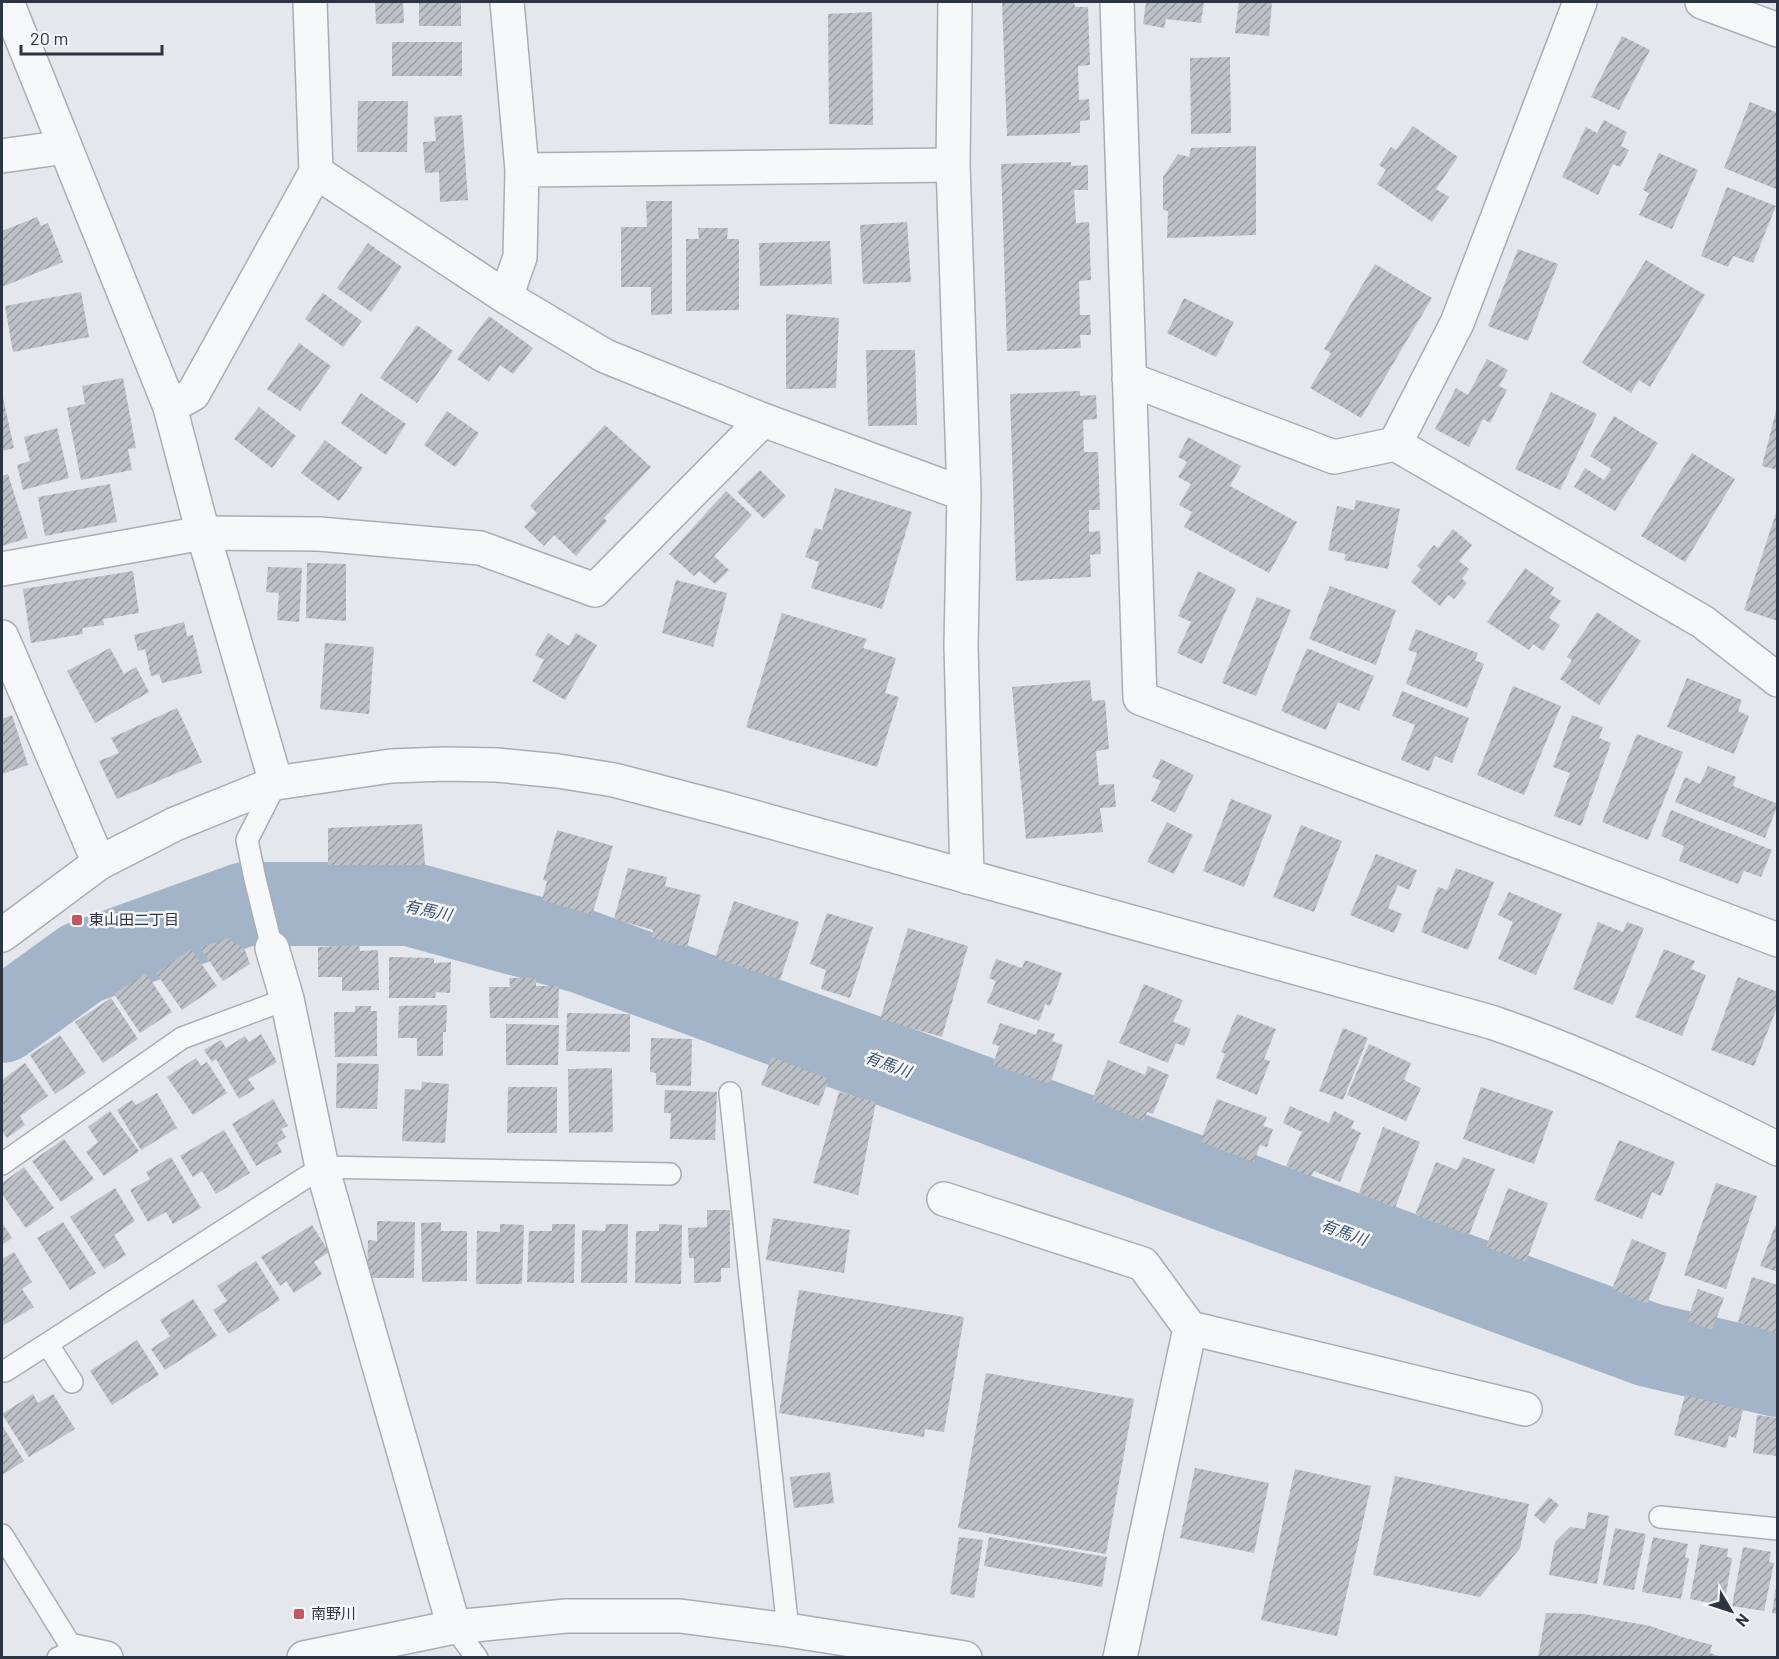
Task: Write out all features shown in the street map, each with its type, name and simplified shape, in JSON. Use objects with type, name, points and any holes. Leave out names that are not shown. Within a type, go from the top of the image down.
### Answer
[{"type":"street","points":[[7,2],[170,408],[203,533],[276,783]]},
{"type":"street","points":[[170,408],[193,394],[316,172],[310,2]]},
{"type":"street","points":[[506,297],[520,257],[522,170],[507,2]]},
{"type":"street","points":[[955,2],[953,165],[964,494],[961,646],[967,877]]},
{"type":"street","points":[[1117,2],[1140,698],[1778,940]]},
{"type":"street","points":[[1395,444],[1457,323],[1580,2]]},
{"type":"street","points":[[1702,2],[1778,30]]},
{"type":"street","points":[[2,156],[65,147]]},
{"type":"street","points":[[522,170],[953,165]]},
{"type":"street","points":[[316,172],[506,297],[605,356],[763,420],[964,494]]},
{"type":"street","points":[[1129,379],[1334,457],[1395,444],[1703,622],[1778,680]]},
{"type":"street","points":[[2,569],[203,533],[319,534],[480,548],[595,590],[763,420]]},
{"type":"street","points":[[2,637],[99,863]]},
{"type":"street","points":[[2,935],[99,863],[175,824],[276,783],[392,766],[497,765],[558,771],[614,780],[699,802],[1491,1022],[1534,1036],[1607,1066],[1778,1149]]},
{"type":"street","points":[[272,948],[286,999],[322,1167],[454,1627]]},
{"type":"street","points":[[944,1199],[1143,1264],[1190,1328],[1525,1409]]},
{"type":"street","points":[[1120,1658],[1190,1328]]},
{"type":"street","points":[[304,1658],[454,1627],[566,1616],[680,1616],[788,1630],[965,1658]]},
{"type":"street","points":[[66,1654],[106,1658]]},
{"type":"lane","points":[[272,948],[247,840],[276,783]]},
{"type":"lane","points":[[2,1164],[182,1038],[286,999]]},
{"type":"lane","points":[[730,1093],[788,1630]]},
{"type":"lane","points":[[5,1371],[322,1167],[670,1174]]},
{"type":"lane","points":[[48,1345],[72,1382]]},
{"type":"lane","points":[[1660,1517],[1778,1529]]},
{"type":"lane","points":[[2,1534],[66,1654]]},
{"type":"lane","points":[[454,1627],[477,1658]]},
{"type":"building","points":[[375,2],[403,2],[404,23],[376,24]]},
{"type":"building","points":[[419,2],[461,2],[461,26],[419,26]]},
{"type":"building","points":[[1002,2],[1074,2],[1075,7],[1088,7],[1090,65],[1078,66],[1079,100],[1089,99],[1090,120],[1080,121],[1080,133],[1007,136]]},
{"type":"building","points":[[1146,2],[1204,2],[1201,23],[1166,19],[1164,28],[1143,24]]},
{"type":"building","points":[[1239,2],[1272,2],[1269,36],[1235,33]]},
{"type":"building","points":[[872,12],[873,125],[829,124],[828,14]]},
{"type":"building","points":[[1622,36],[1650,50],[1619,110],[1591,97]]},
{"type":"building","points":[[392,42],[462,42],[462,76],[392,76]]},
{"type":"building","points":[[1230,57],[1231,133],[1191,134],[1190,58]]},
{"type":"building","points":[[358,101],[408,101],[407,152],[357,152]]},
{"type":"building","points":[[1750,102],[1778,113],[1778,186],[1776,189],[1724,168]]},
{"type":"building","points":[[462,115],[468,200],[440,202],[439,172],[425,173],[423,142],[436,141],[434,117]]},
{"type":"building","points":[[1604,120],[1627,132],[1621,146],[1629,150],[1620,167],[1613,164],[1598,195],[1562,177],[1586,127],[1597,133]]},
{"type":"building","points":[[1413,126],[1458,157],[1436,189],[1449,197],[1432,222],[1377,184],[1386,170],[1379,165],[1391,147],[1396,150]]},
{"type":"building","points":[[1256,146],[1256,235],[1167,238],[1168,211],[1163,210],[1163,177],[1178,154],[1189,157],[1191,148]]},
{"type":"building","points":[[1659,153],[1698,170],[1672,229],[1639,215],[1649,193],[1643,190]]},
{"type":"building","points":[[1071,162],[1071,166],[1088,165],[1088,190],[1074,190],[1076,223],[1089,222],[1091,280],[1079,281],[1080,315],[1090,315],[1091,335],[1080,335],[1081,348],[1007,351],[1001,164]]},
{"type":"building","points":[[1727,187],[1776,206],[1753,263],[1733,256],[1728,267],[1701,256]]},
{"type":"building","points":[[646,201],[672,201],[672,314],[651,315],[651,287],[621,287],[621,227],[647,227]]},
{"type":"building","points":[[37,217],[41,226],[48,223],[63,262],[2,287],[2,231]]},
{"type":"building","points":[[907,222],[911,282],[863,284],[860,225]]},
{"type":"building","points":[[698,228],[728,228],[727,239],[739,239],[739,310],[686,311],[686,239],[699,239]]},
{"type":"building","points":[[830,241],[832,284],[760,286],[759,243]]},
{"type":"building","points":[[368,243],[402,267],[371,312],[337,288]]},
{"type":"building","points":[[1518,249],[1558,264],[1528,341],[1488,326]]},
{"type":"building","points":[[1646,260],[1705,295],[1650,387],[1639,380],[1631,393],[1582,363]]},
{"type":"building","points":[[1375,264],[1432,298],[1361,418],[1310,388],[1331,353],[1324,349]]},
{"type":"building","points":[[81,292],[89,337],[13,352],[5,306]]},
{"type":"building","points":[[323,293],[362,321],[343,347],[305,319]]},
{"type":"building","points":[[1184,298],[1234,322],[1216,357],[1167,333]]},
{"type":"building","points":[[786,314],[839,318],[836,388],[786,389]]},
{"type":"building","points":[[489,316],[533,348],[513,374],[500,365],[489,382],[457,359]]},
{"type":"building","points":[[417,325],[453,351],[417,403],[380,378]]},
{"type":"building","points":[[299,343],[331,366],[300,411],[267,389]]},
{"type":"building","points":[[866,350],[915,350],[917,425],[868,426]]},
{"type":"building","points":[[1487,359],[1508,370],[1499,386],[1507,390],[1490,423],[1483,419],[1469,447],[1435,429],[1456,388],[1468,395]]},
{"type":"building","points":[[123,378],[136,448],[128,449],[132,470],[81,480],[67,408],[85,404],[82,386]]},
{"type":"building","points":[[1080,391],[1080,396],[1096,395],[1097,419],[1083,420],[1084,452],[1098,452],[1100,510],[1089,510],[1089,532],[1100,531],[1101,554],[1090,555],[1091,577],[1016,581],[1010,394]]},
{"type":"building","points":[[1551,392],[1597,414],[1560,490],[1515,469]]},
{"type":"building","points":[[2,393],[14,448],[2,451]]},
{"type":"building","points":[[361,393],[406,424],[386,455],[341,423]]},
{"type":"building","points":[[259,407],[296,436],[272,468],[234,439]]},
{"type":"building","points":[[1778,407],[1778,470],[1762,466]]},
{"type":"building","points":[[447,411],[479,433],[455,467],[424,445]]},
{"type":"building","points":[[1614,416],[1658,443],[1615,511],[1574,487],[1585,468],[1604,480],[1611,469],[1590,456]]},
{"type":"building","points":[[605,425],[651,467],[604,518],[607,521],[576,556],[554,535],[544,546],[524,527],[537,513],[530,506]]},
{"type":"building","points":[[57,428],[69,478],[23,490],[17,465],[30,461],[24,437]]},
{"type":"building","points":[[1188,437],[1241,466],[1230,486],[1297,522],[1269,573],[1184,527],[1192,512],[1179,505],[1191,484],[1178,477],[1187,462],[1178,457]]},
{"type":"building","points":[[325,440],[363,468],[339,501],[301,473]]},
{"type":"building","points":[[1692,453],[1735,479],[1685,562],[1641,536]]},
{"type":"building","points":[[760,470],[786,496],[764,519],[737,492]]},
{"type":"building","points":[[8,474],[28,538],[2,546],[2,476]]},
{"type":"building","points":[[110,484],[117,522],[45,536],[38,497]]},
{"type":"building","points":[[835,488],[912,512],[882,609],[811,588],[819,562],[805,557],[815,528],[822,530]]},
{"type":"building","points":[[726,491],[752,515],[714,556],[729,570],[715,584],[699,571],[694,576],[669,554]]},
{"type":"building","points":[[1356,500],[1400,509],[1388,569],[1344,560],[1346,554],[1328,550],[1337,506],[1354,510]]},
{"type":"building","points":[[1778,510],[1778,621],[1744,610]]},
{"type":"building","points":[[1453,529],[1472,545],[1459,561],[1469,569],[1462,579],[1467,583],[1454,599],[1448,595],[1440,606],[1411,582],[1421,569],[1417,566],[1434,545],[1438,548]]},
{"type":"building","points":[[307,563],[346,564],[346,621],[306,618]]},
{"type":"building","points":[[268,567],[302,568],[299,622],[277,620],[279,593],[266,592]]},
{"type":"building","points":[[1525,568],[1554,588],[1550,594],[1561,601],[1549,618],[1560,625],[1543,651],[1533,644],[1529,650],[1487,622]]},
{"type":"building","points":[[133,571],[139,613],[103,619],[104,625],[82,628],[83,634],[31,643],[23,589]]},
{"type":"building","points":[[1198,571],[1236,589],[1202,664],[1177,653],[1191,622],[1178,616]]},
{"type":"building","points":[[676,580],[727,593],[713,647],[662,633]]},
{"type":"building","points":[[1330,586],[1396,610],[1376,665],[1309,639]]},
{"type":"building","points":[[1257,597],[1291,610],[1256,696],[1222,683]]},
{"type":"building","points":[[1597,612],[1641,641],[1599,705],[1560,679],[1572,660],[1567,657]]},
{"type":"building","points":[[782,613],[867,639],[863,648],[896,658],[885,693],[899,697],[877,767],[746,727]]},
{"type":"building","points":[[184,622],[187,636],[193,635],[202,673],[162,683],[159,674],[151,676],[145,649],[138,651],[134,635]]},
{"type":"building","points":[[1416,629],[1478,653],[1475,660],[1484,664],[1467,708],[1406,684],[1417,653],[1408,650]]},
{"type":"building","points":[[548,633],[569,646],[576,633],[597,645],[565,700],[532,681],[544,660],[535,655]]},
{"type":"building","points":[[325,643],[374,647],[369,714],[320,709]]},
{"type":"building","points":[[110,648],[124,674],[136,667],[149,692],[95,723],[67,671]]},
{"type":"building","points":[[1307,648],[1374,676],[1359,711],[1338,702],[1326,730],[1281,711]]},
{"type":"building","points":[[1687,678],[1742,700],[1738,711],[1749,716],[1734,754],[1667,727]]},
{"type":"building","points":[[1090,680],[1092,701],[1105,700],[1109,749],[1096,751],[1099,785],[1114,784],[1116,807],[1100,808],[1103,832],[1026,839],[1012,687]]},
{"type":"building","points":[[1513,686],[1561,706],[1524,795],[1477,775]]},
{"type":"building","points":[[1402,691],[1469,718],[1452,763],[1435,756],[1429,771],[1401,760],[1415,725],[1392,716]]},
{"type":"building","points":[[177,708],[202,762],[117,799],[99,761],[119,753],[111,738]]},
{"type":"building","points":[[12,715],[28,765],[2,774],[2,719]]},
{"type":"building","points":[[1572,715],[1603,727],[1599,738],[1611,743],[1581,826],[1554,816],[1570,773],[1553,767]]},
{"type":"building","points":[[1637,734],[1683,752],[1648,840],[1602,822]]},
{"type":"building","points":[[1161,759],[1194,775],[1175,813],[1151,801],[1161,781],[1152,777]]},
{"type":"building","points":[[1708,766],[1736,777],[1733,786],[1778,804],[1765,838],[1675,802],[1685,777],[1700,784]]},
{"type":"building","points":[[1231,799],[1272,815],[1244,887],[1203,871]]},
{"type":"building","points":[[1671,810],[1772,850],[1761,877],[1744,871],[1738,884],[1679,861],[1684,846],[1661,836]]},
{"type":"building","points":[[1167,822],[1193,835],[1174,874],[1147,862]]},
{"type":"building","points":[[422,824],[425,865],[328,865],[328,828]]},
{"type":"building","points":[[1301,825],[1342,841],[1314,912],[1273,897]]},
{"type":"building","points":[[557,830],[613,846],[592,915],[542,900],[547,881],[543,880]]},
{"type":"building","points":[[1376,854],[1417,870],[1409,890],[1398,885],[1388,908],[1402,914],[1394,933],[1350,915]]},
{"type":"building","points":[[628,868],[667,877],[665,886],[701,895],[687,947],[652,938],[653,930],[614,919]]},
{"type":"building","points":[[1456,868],[1494,882],[1468,950],[1421,932],[1438,887],[1447,890]]},
{"type":"building","points":[[1509,892],[1562,914],[1536,975],[1498,959],[1513,922],[1498,915]]},
{"type":"building","points":[[734,901],[799,922],[780,980],[715,958]]},
{"type":"building","points":[[827,913],[873,927],[850,998],[821,989],[826,970],[810,964]]},
{"type":"building","points":[[1598,922],[1623,932],[1627,922],[1644,928],[1613,1005],[1573,989]]},
{"type":"building","points":[[908,928],[968,946],[942,1037],[880,1019]]},
{"type":"building","points":[[228,938],[245,950],[250,964],[223,981],[200,948]]},
{"type":"building","points":[[359,945],[360,951],[378,950],[379,990],[342,991],[342,977],[318,977],[318,947]]},
{"type":"building","points":[[191,949],[217,986],[182,1010],[156,973]]},
{"type":"building","points":[[1664,949],[1695,961],[1691,969],[1706,975],[1682,1036],[1635,1017]]},
{"type":"building","points":[[389,957],[434,958],[434,963],[451,962],[450,993],[436,992],[435,998],[389,998]]},
{"type":"building","points":[[996,959],[1022,968],[1025,960],[1062,973],[1050,1006],[1045,1004],[1039,1021],[987,1003],[996,981],[989,978]]},
{"type":"building","points":[[146,973],[172,1012],[140,1033],[114,994]]},
{"type":"building","points":[[1738,977],[1778,992],[1778,1005],[1754,1066],[1711,1050]]},
{"type":"building","points":[[509,978],[536,978],[536,986],[559,986],[558,1018],[490,1018],[489,987],[510,987]]},
{"type":"building","points":[[1144,984],[1183,1000],[1173,1022],[1191,1029],[1184,1046],[1176,1043],[1168,1063],[1119,1043]]},
{"type":"building","points":[[111,998],[138,1039],[103,1063],[75,1022]]},
{"type":"building","points":[[447,1005],[446,1032],[443,1032],[443,1056],[417,1056],[417,1038],[398,1038],[399,1006]]},
{"type":"building","points":[[355,1006],[371,1006],[371,1011],[377,1011],[377,1056],[335,1057],[334,1012],[355,1012]]},
{"type":"building","points":[[567,1013],[630,1014],[630,1052],[566,1051]]},
{"type":"building","points":[[1237,1014],[1276,1029],[1264,1059],[1270,1061],[1257,1095],[1216,1078],[1225,1054],[1221,1052]]},
{"type":"building","points":[[1000,1023],[1036,1035],[1038,1029],[1055,1034],[1052,1041],[1063,1045],[1050,1084],[993,1065],[999,1046],[992,1044]]},
{"type":"building","points":[[506,1024],[559,1025],[558,1065],[506,1065]]},
{"type":"building","points":[[1343,1028],[1368,1038],[1343,1100],[1319,1091]]},
{"type":"building","points":[[261,1034],[277,1062],[248,1079],[255,1089],[239,1099],[216,1059],[212,1062],[204,1050],[221,1040],[226,1048],[245,1036],[249,1042]]},
{"type":"building","points":[[60,1035],[86,1073],[55,1094],[30,1055]]},
{"type":"building","points":[[651,1038],[692,1039],[691,1086],[656,1085],[656,1073],[650,1072]]},
{"type":"building","points":[[1369,1044],[1411,1063],[1404,1080],[1421,1088],[1406,1121],[1347,1095]]},
{"type":"building","points":[[772,1057],[829,1079],[819,1106],[761,1085]]},
{"type":"building","points":[[196,1058],[201,1066],[207,1062],[227,1093],[193,1115],[167,1077]]},
{"type":"building","points":[[1108,1060],[1145,1075],[1148,1066],[1169,1075],[1153,1114],[1147,1112],[1143,1121],[1092,1100]]},
{"type":"building","points":[[25,1063],[48,1096],[20,1116],[25,1125],[7,1138],[2,1131],[2,1080]]},
{"type":"building","points":[[337,1063],[379,1064],[377,1109],[336,1108]]},
{"type":"building","points":[[612,1068],[613,1132],[569,1133],[568,1069]]},
{"type":"building","points":[[422,1082],[449,1084],[445,1143],[402,1141],[405,1089],[421,1090]]},
{"type":"building","points":[[508,1087],[557,1087],[557,1133],[507,1133]]},
{"type":"building","points":[[1481,1087],[1553,1111],[1534,1164],[1463,1139]]},
{"type":"building","points":[[665,1090],[717,1092],[715,1140],[670,1139],[671,1113],[664,1113]]},
{"type":"building","points":[[839,1092],[876,1102],[858,1195],[813,1183]]},
{"type":"building","points":[[157,1093],[177,1128],[141,1150],[117,1110],[132,1100],[136,1105]]},
{"type":"building","points":[[273,1099],[288,1126],[281,1129],[286,1137],[277,1143],[282,1152],[256,1166],[232,1124]]},
{"type":"building","points":[[1217,1099],[1267,1117],[1263,1126],[1273,1129],[1267,1147],[1260,1145],[1254,1162],[1200,1142]]},
{"type":"building","points":[[1290,1106],[1329,1123],[1334,1111],[1354,1121],[1351,1128],[1361,1133],[1340,1182],[1314,1171],[1311,1177],[1286,1166],[1302,1132],[1283,1123]]},
{"type":"building","points":[[110,1111],[139,1151],[104,1176],[86,1152],[98,1142],[88,1127]]},
{"type":"building","points":[[1383,1127],[1420,1142],[1395,1208],[1359,1193]]},
{"type":"building","points":[[224,1130],[250,1173],[216,1194],[202,1171],[193,1177],[180,1156]]},
{"type":"building","points":[[64,1139],[94,1179],[61,1202],[32,1161]]},
{"type":"building","points":[[1619,1140],[1675,1162],[1661,1196],[1652,1192],[1642,1219],[1594,1200]]},
{"type":"building","points":[[171,1157],[201,1208],[173,1224],[166,1212],[148,1222],[130,1190],[150,1179],[146,1172]]},
{"type":"building","points":[[1463,1157],[1495,1169],[1469,1235],[1415,1215],[1436,1162],[1457,1170]]},
{"type":"building","points":[[24,1167],[54,1208],[26,1228],[2,1194],[2,1183]]},
{"type":"building","points":[[1716,1183],[1757,1196],[1726,1289],[1684,1275]]},
{"type":"building","points":[[115,1188],[135,1221],[114,1235],[126,1255],[104,1269],[70,1217]]},
{"type":"building","points":[[1508,1188],[1548,1203],[1526,1262],[1486,1247]]},
{"type":"building","points":[[707,1210],[730,1210],[730,1268],[721,1268],[721,1282],[694,1283],[694,1258],[689,1258],[688,1228],[707,1227]]},
{"type":"building","points":[[773,1218],[850,1230],[844,1273],[766,1260]]},
{"type":"building","points":[[377,1221],[415,1222],[414,1278],[367,1278],[368,1240],[377,1241]]},
{"type":"building","points":[[63,1222],[96,1273],[70,1290],[37,1238]]},
{"type":"building","points":[[441,1222],[441,1231],[467,1231],[467,1281],[422,1282],[421,1223]]},
{"type":"building","points":[[2,1223],[12,1238],[2,1245]]},
{"type":"building","points":[[500,1224],[524,1225],[522,1284],[476,1284],[477,1231],[500,1232]]},
{"type":"building","points":[[552,1224],[575,1224],[574,1283],[527,1282],[529,1231],[552,1231]]},
{"type":"building","points":[[606,1224],[628,1224],[627,1283],[581,1283],[582,1230],[605,1231]]},
{"type":"building","points":[[659,1224],[682,1225],[681,1284],[635,1283],[636,1231],[659,1231]]},
{"type":"building","points":[[312,1225],[329,1252],[314,1262],[322,1274],[294,1293],[286,1281],[280,1286],[261,1257]]},
{"type":"building","points":[[1775,1226],[1778,1227],[1778,1272],[1760,1266]]},
{"type":"building","points":[[1632,1239],[1667,1253],[1647,1304],[1612,1289]]},
{"type":"building","points":[[14,1252],[32,1282],[22,1289],[34,1307],[2,1326],[2,1259]]},
{"type":"building","points":[[256,1261],[280,1300],[229,1334],[213,1310],[227,1301],[217,1286]]},
{"type":"building","points":[[1752,1277],[1778,1285],[1778,1334],[1738,1322]]},
{"type":"building","points":[[1698,1289],[1724,1298],[1712,1330],[1687,1321]]},
{"type":"building","points":[[799,1290],[964,1317],[944,1432],[925,1429],[924,1437],[779,1413]]},
{"type":"building","points":[[193,1299],[217,1336],[165,1370],[151,1349],[170,1336],[160,1320]]},
{"type":"building","points":[[137,1340],[159,1375],[112,1405],[90,1371]]},
{"type":"building","points":[[986,1373],[1134,1399],[1106,1554],[958,1528]]},
{"type":"building","points":[[33,1394],[38,1403],[53,1394],[75,1429],[29,1457],[2,1414]]},
{"type":"building","points":[[1685,1395],[1743,1410],[1736,1438],[1729,1436],[1726,1448],[1674,1435]]},
{"type":"building","points":[[1757,1415],[1778,1418],[1778,1456],[1753,1453]]},
{"type":"building","points":[[2,1425],[24,1461],[2,1475]]},
{"type":"building","points":[[1195,1468],[1269,1483],[1254,1553],[1180,1538]]},
{"type":"building","points":[[1295,1469],[1371,1486],[1337,1636],[1261,1620]]},
{"type":"building","points":[[830,1472],[834,1503],[794,1508],[790,1477]]},
{"type":"building","points":[[1395,1476],[1529,1504],[1520,1548],[1480,1597],[1373,1575]]},
{"type":"building","points":[[1549,1497],[1559,1505],[1544,1524],[1534,1515]]},
{"type":"building","points":[[1588,1512],[1609,1516],[1597,1584],[1549,1575],[1555,1542],[1570,1527],[1585,1529]]},
{"type":"building","points":[[1615,1528],[1646,1534],[1634,1590],[1603,1585]]},
{"type":"building","points":[[959,1537],[983,1540],[974,1598],[950,1594]]},
{"type":"building","points":[[989,1537],[1107,1557],[1102,1587],[984,1566]]},
{"type":"building","points":[[1653,1537],[1688,1544],[1685,1557],[1689,1558],[1681,1599],[1642,1592]]},
{"type":"building","points":[[1700,1544],[1728,1549],[1727,1557],[1732,1558],[1724,1606],[1690,1599]]},
{"type":"building","points":[[1743,1547],[1771,1552],[1769,1562],[1774,1563],[1764,1611],[1732,1606]]},
{"type":"building","points":[[1776,1586],[1778,1587],[1778,1614],[1772,1613]]},
{"type":"building","points":[[1546,1613],[1584,1614],[1650,1626],[1712,1645],[1710,1653],[1725,1658],[1538,1658]]},
{"type":"waterway","name":"有馬川","points":[[2,1021],[82,963],[245,904],[410,904],[584,952],[1649,1345],[1778,1375]]},
{"type":"place","name":"東山田二丁目","points":[[77,920]]},
{"type":"place","name":"南野川","points":[[299,1614]]}]
